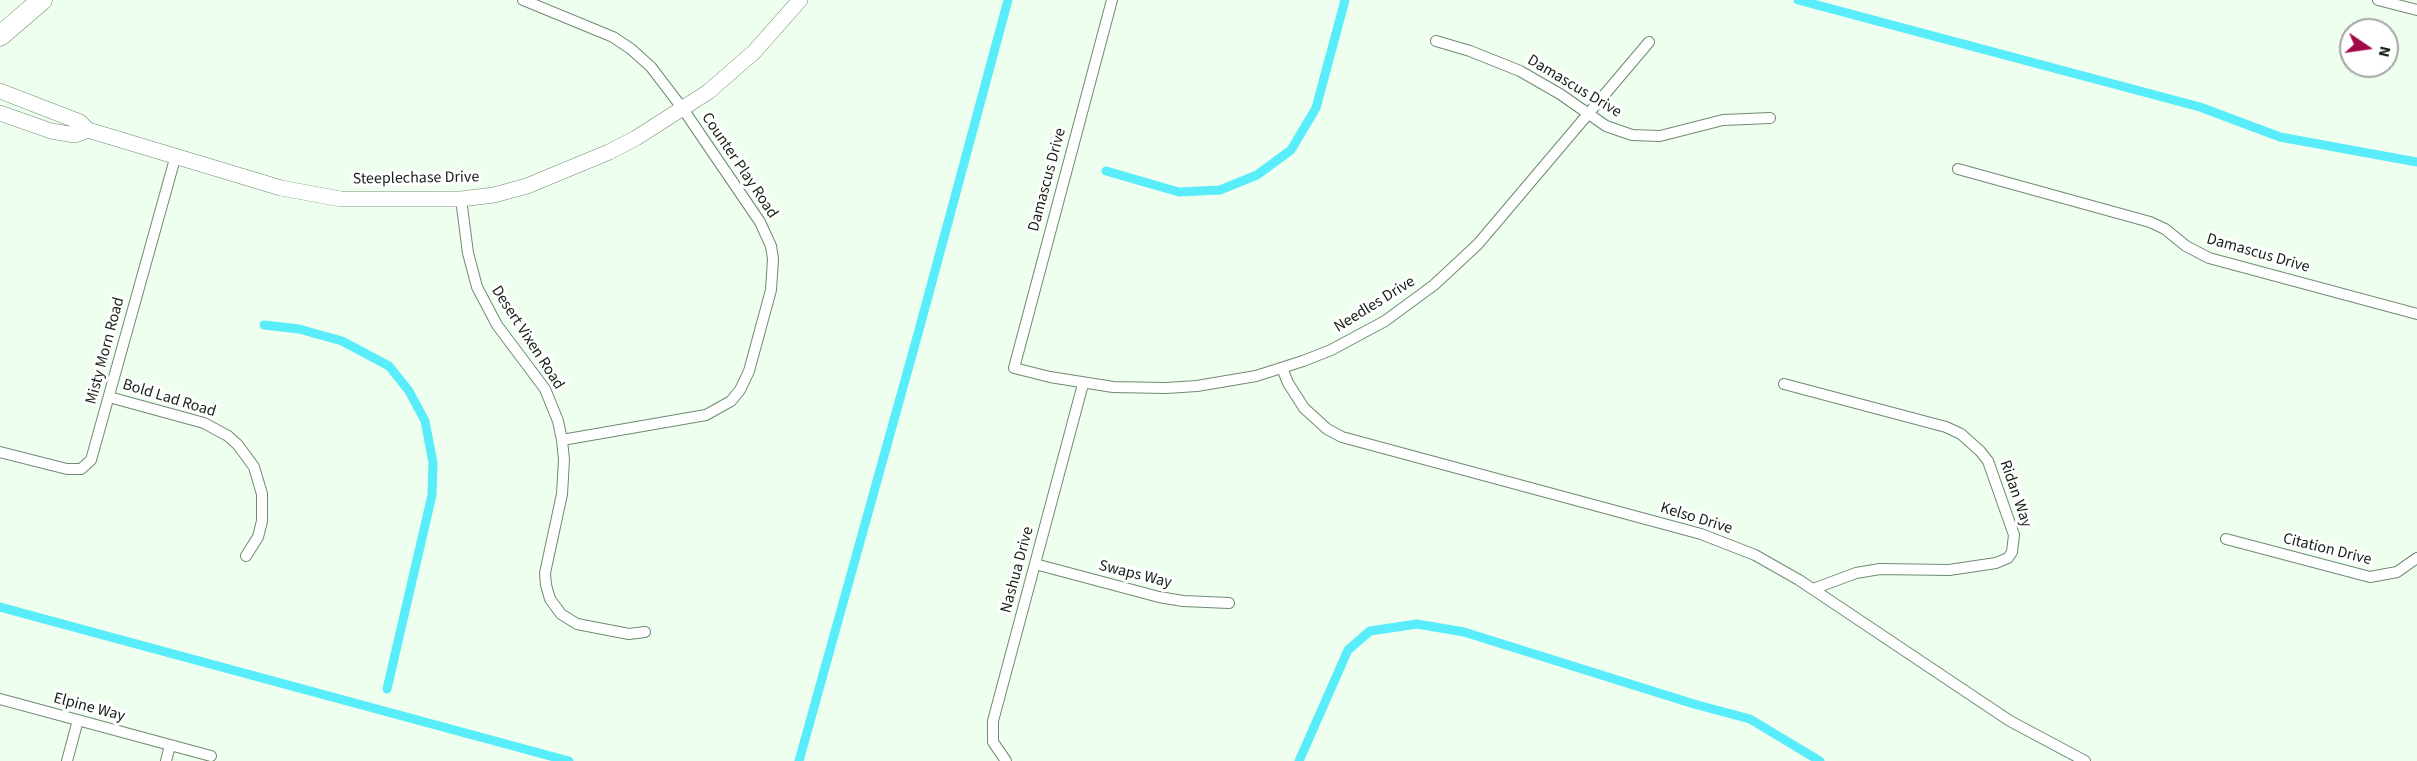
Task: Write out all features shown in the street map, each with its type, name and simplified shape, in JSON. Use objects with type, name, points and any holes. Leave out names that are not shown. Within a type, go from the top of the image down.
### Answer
[{"type":"highway","points":[[0,36],[42,0]]},
{"type":"street","name":"Counter Play Road","points":[[523,0],[600,31],[630,49],[651,67],[683,109],[760,222],[771,246],[773,259],[772,283],[747,378],[731,401],[706,415],[562,440]]},
{"type":"street","name":"Steeplechase Drive","points":[[0,92],[80,122],[88,130],[281,188],[341,199],[461,199],[494,195],[527,186],[636,138],[708,92],[754,52],[800,0]]},
{"type":"street","name":"Damascus Drive","points":[[1014,368],[1112,0]]},
{"type":"street","points":[[2378,0],[2417,10]]},
{"type":"street","name":"Damascus Drive","points":[[1436,41],[1470,51],[1520,71],[1560,94],[1588,115],[1618,131],[1646,136],[1667,134],[1723,120],[1770,118]]},
{"type":"street","name":"Needles Drive","points":[[1014,368],[1083,384],[1144,389],[1183,387],[1227,382],[1282,368],[1331,350],[1359,336],[1385,321],[1434,285],[1478,244],[1649,42]]},
{"type":"street","name":"Steeplechase Drive","points":[[0,113],[51,131],[75,135],[88,130]]},
{"type":"street","name":"Misty Morn Road","points":[[0,452],[67,470],[81,469],[86,466],[94,454],[176,155]]},
{"type":"street","name":"Damascus Drive","points":[[1958,169],[2150,222],[2165,229],[2197,253],[2210,258],[2417,314]]},
{"type":"street","name":"Desert Vixen Road","points":[[461,199],[468,253],[477,287],[497,325],[545,389],[558,420],[564,460],[562,494],[545,573],[550,599],[561,614],[577,624],[628,634],[645,632]]},
{"type":"street","name":"Kelso Drive","points":[[1282,368],[1288,383],[1304,408],[1327,429],[1342,437],[1701,534],[1755,555],[1813,589],[2010,721],[2085,761]]},
{"type":"street","name":"Nashua Drive","points":[[1006,761],[996,749],[992,728],[1083,384]]},
{"type":"street","name":"Ridan Way","points":[[1784,384],[1946,427],[1961,434],[1988,461],[2014,535],[2012,552],[2008,558],[1996,563],[1949,570],[1880,569],[1856,573],[1813,589]]},
{"type":"street","name":"Bold Lad Road","points":[[109,397],[204,423],[228,436],[238,445],[257,473],[263,507],[260,529],[246,556]]},
{"type":"street","name":"Citation Drive","points":[[2226,539],[2370,577],[2397,572],[2417,558]]},
{"type":"street","name":"Swaps Way","points":[[1035,564],[1159,597],[1183,601],[1229,603]]},
{"type":"street","name":"Elpine Way","points":[[0,699],[211,756]]},
{"type":"street","points":[[67,761],[78,720]]},
{"type":"street","points":[[166,761],[170,745]]},
{"type":"waterway","points":[[799,761],[1008,0]]},
{"type":"waterway","points":[[1106,171],[1179,192],[1220,190],[1257,175],[1291,150],[1316,108],[1345,0]]},
{"type":"waterway","points":[[1798,0],[2200,107],[2280,137],[2417,162]]},
{"type":"waterway","points":[[264,325],[299,329],[342,341],[389,366],[409,391],[425,421],[433,463],[432,495],[387,689]]},
{"type":"waterway","points":[[0,607],[569,761]]},
{"type":"waterway","points":[[1299,761],[1348,650],[1370,631],[1417,624],[1464,632],[1694,704],[1750,719],[1820,761]]}]
